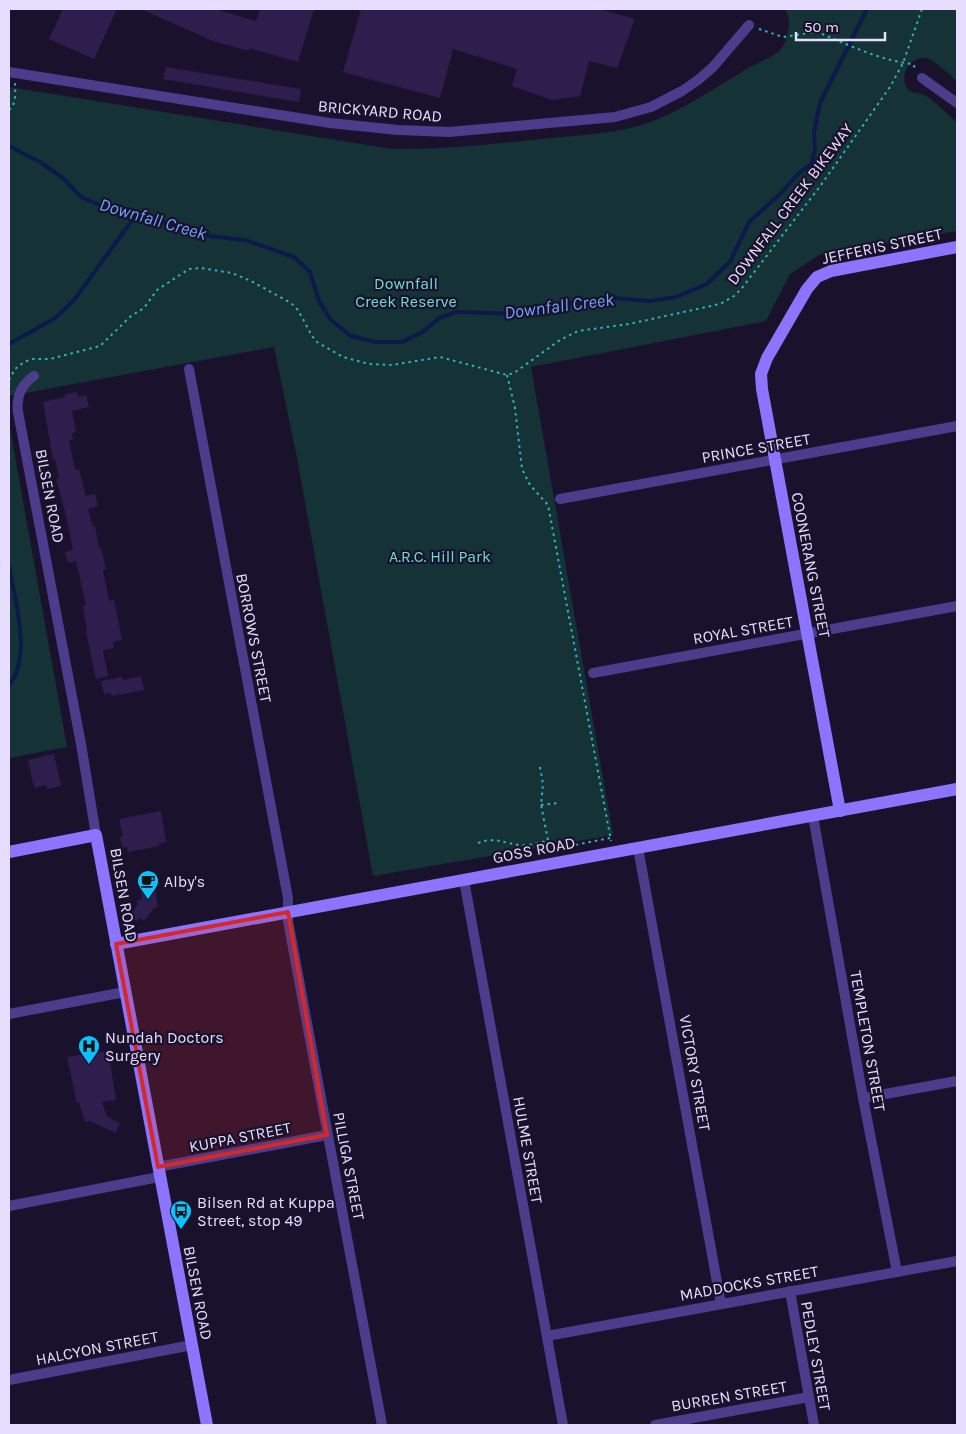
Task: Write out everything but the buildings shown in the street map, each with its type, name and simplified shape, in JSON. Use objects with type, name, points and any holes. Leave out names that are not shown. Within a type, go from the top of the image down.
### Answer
[{"type":"street","name":"BRICKYARD ROAD","points":[[12,72],[330,123],[398,130],[449,132],[615,117],[651,107],[682,91],[698,80],[713,67],[749,26]]},
{"type":"street","points":[[922,78],[957,103]]},
{"type":"street","name":"JEFFERIS STREET","points":[[784,330],[807,289],[821,274],[957,247]]},
{"type":"street","name":"COONERANG STREET","points":[[784,330],[767,358],[761,374],[762,390],[840,811]]},
{"type":"street","name":"BORROWS STREET","points":[[188,369],[288,898],[288,912]]},
{"type":"street","name":"BILSEN ROAD","points":[[34,376],[23,385],[20,391],[17,404],[18,412],[158,1172],[207,1425]]},
{"type":"street","name":"PRINCE STREET","points":[[560,499],[957,426]]},
{"type":"street","name":"ROYAL STREET","points":[[593,673],[957,606]]},
{"type":"street","name":"GOSS ROAD","points":[[116,944],[957,789]]},
{"type":"street","name":"TEMPLETON STREET","points":[[813,816],[896,1272]]},
{"type":"street","points":[[9,852],[96,836]]},
{"type":"street","name":"VICTORY STREET","points":[[638,848],[721,1304]]},
{"type":"street","name":"HULME STREET","points":[[464,880],[563,1425]]},
{"type":"street","name":"PILLIGA STREET","points":[[288,912],[288,922],[327,1135],[382,1425]]},
{"type":"street","points":[[9,1014],[125,992]]},
{"type":"street","points":[[863,1098],[957,1081]]},
{"type":"street","name":"KUPPA STREET","points":[[9,1206],[327,1135]]},
{"type":"street","name":"MADDOCKS STREET","points":[[547,1336],[957,1261]]},
{"type":"street","name":"PEDLEY STREET","points":[[790,1291],[814,1425]]},
{"type":"street","name":"HALCYON STREET","points":[[9,1380],[192,1346]]},
{"type":"street","name":"BURREN STREET","points":[[656,1425],[808,1397]]},
{"type":"path","name":"DOWNFALL CREEK BIKEWAY","points":[[507,375],[514,373],[560,340],[578,331],[629,324],[720,304],[734,296],[821,185],[890,87],[903,63],[922,9]]},
{"type":"path","points":[[749,26],[783,37],[815,32],[866,51],[903,63],[913,64],[922,78]]},
{"type":"path","points":[[9,110],[14,106],[15,102],[12,72]]},
{"type":"path","points":[[9,380],[15,369],[24,362],[33,359],[50,360],[100,346],[131,316],[144,308],[157,290],[190,269],[200,268],[232,273],[251,281],[290,303],[298,310],[317,342],[343,356],[370,364],[392,365],[440,357],[507,375],[515,408],[522,469],[530,485],[548,505],[613,852]]},
{"type":"path","points":[[540,767],[544,784],[541,805],[550,850],[610,838]]},
{"type":"path","points":[[541,805],[559,803]]},
{"type":"path","points":[[478,843],[500,840],[524,845],[548,841]]},
{"type":"highlighted area","points":[[288,912],[327,1135],[158,1167],[116,944]]},
{"type":"green space","name":"Downfall Creek Reserve","points":[[785,9],[957,9],[957,81],[932,61],[923,58],[913,62],[904,76],[909,90],[927,97],[957,123],[957,231],[819,255],[790,274],[766,321],[531,367],[613,835],[373,876],[297,458],[274,347],[9,396],[9,87],[392,149],[430,149],[584,135],[625,129],[664,117],[774,55],[783,46],[789,28]]},
{"type":"green space","points":[[9,423],[67,747],[9,758]]},
{"type":"waterway","name":"Downfall Creek","points":[[9,146],[40,162],[63,178],[81,197],[107,208],[173,225],[199,235],[245,240],[294,257],[310,272],[319,301],[331,320],[351,336],[376,342],[402,342],[424,331],[439,318],[456,312],[530,314],[566,304],[612,298],[650,301],[676,297],[707,284],[730,262],[749,222],[781,193],[798,174],[811,164],[815,150],[814,132],[820,103],[867,9]]},
{"type":"waterway","points":[[9,344],[55,318],[74,300],[136,215]]},
{"type":"waterway","points":[[9,566],[18,611],[21,644],[20,660],[16,673],[9,685]]},
{"type":"place","name":"Alby's","points":[[148,900]]},
{"type":"place","name":"Nundah Doctors Surgery","points":[[89,1065]]},
{"type":"place","name":"Bilsen Rd at Kuppa Street, stop 49","points":[[181,1230]]},
{"type":"park label","name":"A.R.C. Hill Park","points":[[440,556]]}]
